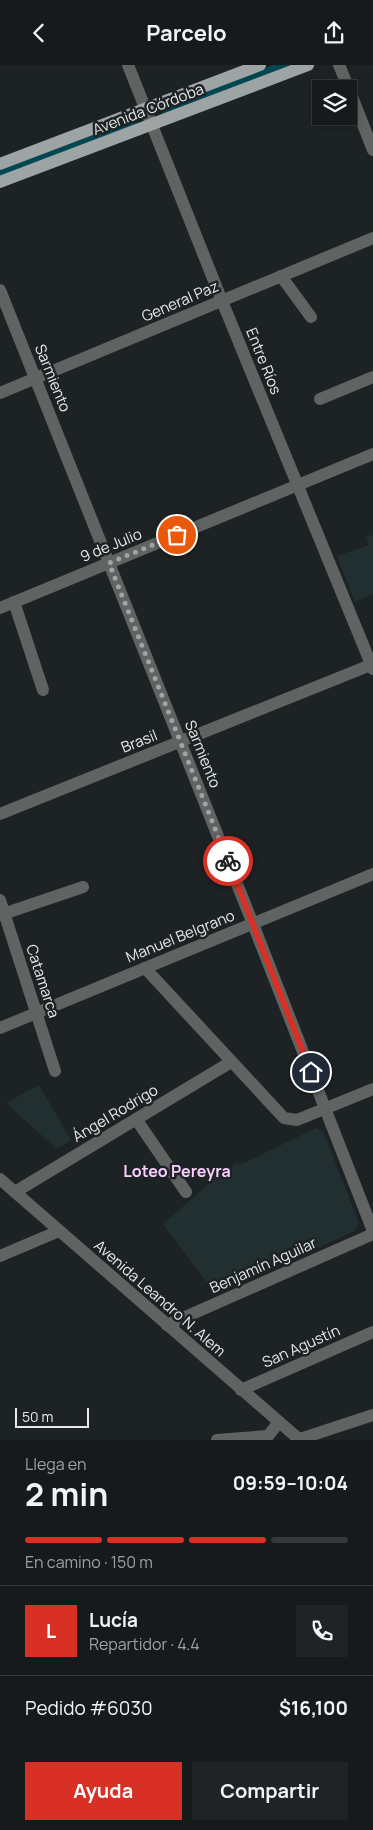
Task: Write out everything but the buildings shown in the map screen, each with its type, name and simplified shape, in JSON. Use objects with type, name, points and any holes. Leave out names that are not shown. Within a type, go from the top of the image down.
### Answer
[{"type":"main road","name":"Avenida Córdoba","points":[[0,164],[260,65]]},
{"type":"main road","name":"Avenida Córdoba","points":[[0,182],[308,65]]},
{"type":"street","name":"Entre Ríos","points":[[128,65],[222,301],[372,666]]},
{"type":"street","points":[[339,65],[345,80]]},
{"type":"street","points":[[357,109],[373,150]]},
{"type":"street","name":"General Paz","points":[[0,393],[373,238]]},
{"type":"street","points":[[282,276],[311,317]]},
{"type":"street","name":"Sarmiento","points":[[0,290],[253,924],[373,1233]]},
{"type":"street","points":[[320,399],[373,377]]},
{"type":"street","name":"9 de Julio","points":[[0,608],[373,454]]},
{"type":"street","points":[[14,602],[43,691]]},
{"type":"street","name":"Brasil","points":[[0,814],[372,666]]},
{"type":"street","name":"Manuel Belgrano","points":[[0,1028],[373,874]]},
{"type":"street","points":[[2,915],[83,887]]},
{"type":"street","name":"Catamarca","points":[[0,900],[2,915],[55,1071]]},
{"type":"street","points":[[145,968],[284,1119],[297,1120],[373,1089]]},
{"type":"street","name":"Ángel Rodrigo","points":[[15,1193],[231,1061]]},
{"type":"street","points":[[136,1119],[186,1192]]},
{"type":"street","name":"Avenida Leandro N. Alem","points":[[0,1179],[300,1440]]},
{"type":"street","points":[[0,1256],[59,1231]]},
{"type":"street","name":"Benjamín Aguilar","points":[[167,1325],[373,1233]]},
{"type":"street","name":"San Agustín","points":[[241,1389],[373,1331]]},
{"type":"street","points":[[300,1440],[373,1415]]},
{"type":"street","points":[[217,1440],[268,1436],[280,1422]]},
{"type":"shaded area","points":[[273,65],[294,65],[164,114],[162,113],[162,107]]},
{"type":"shaded area","points":[[134,118],[137,121],[137,125],[0,177],[0,169]]},
{"type":"shaded area","points":[[373,535],[373,594],[355,602],[337,556],[369,545],[366,537]]},
{"type":"shaded area","points":[[39,1085],[71,1140],[57,1149],[6,1103]]},
{"type":"shaded area","points":[[316,1128],[323,1131],[359,1223],[355,1231],[215,1293],[163,1224],[217,1177],[237,1163],[240,1165]]},
{"type":"way so far","points":[[177,535],[109,563],[228,861]]},
{"type":"district","name":"Loteo Pereyra","points":[[177,1171]]},
{"type":"route","points":[[228,861],[311,1072]]}]
